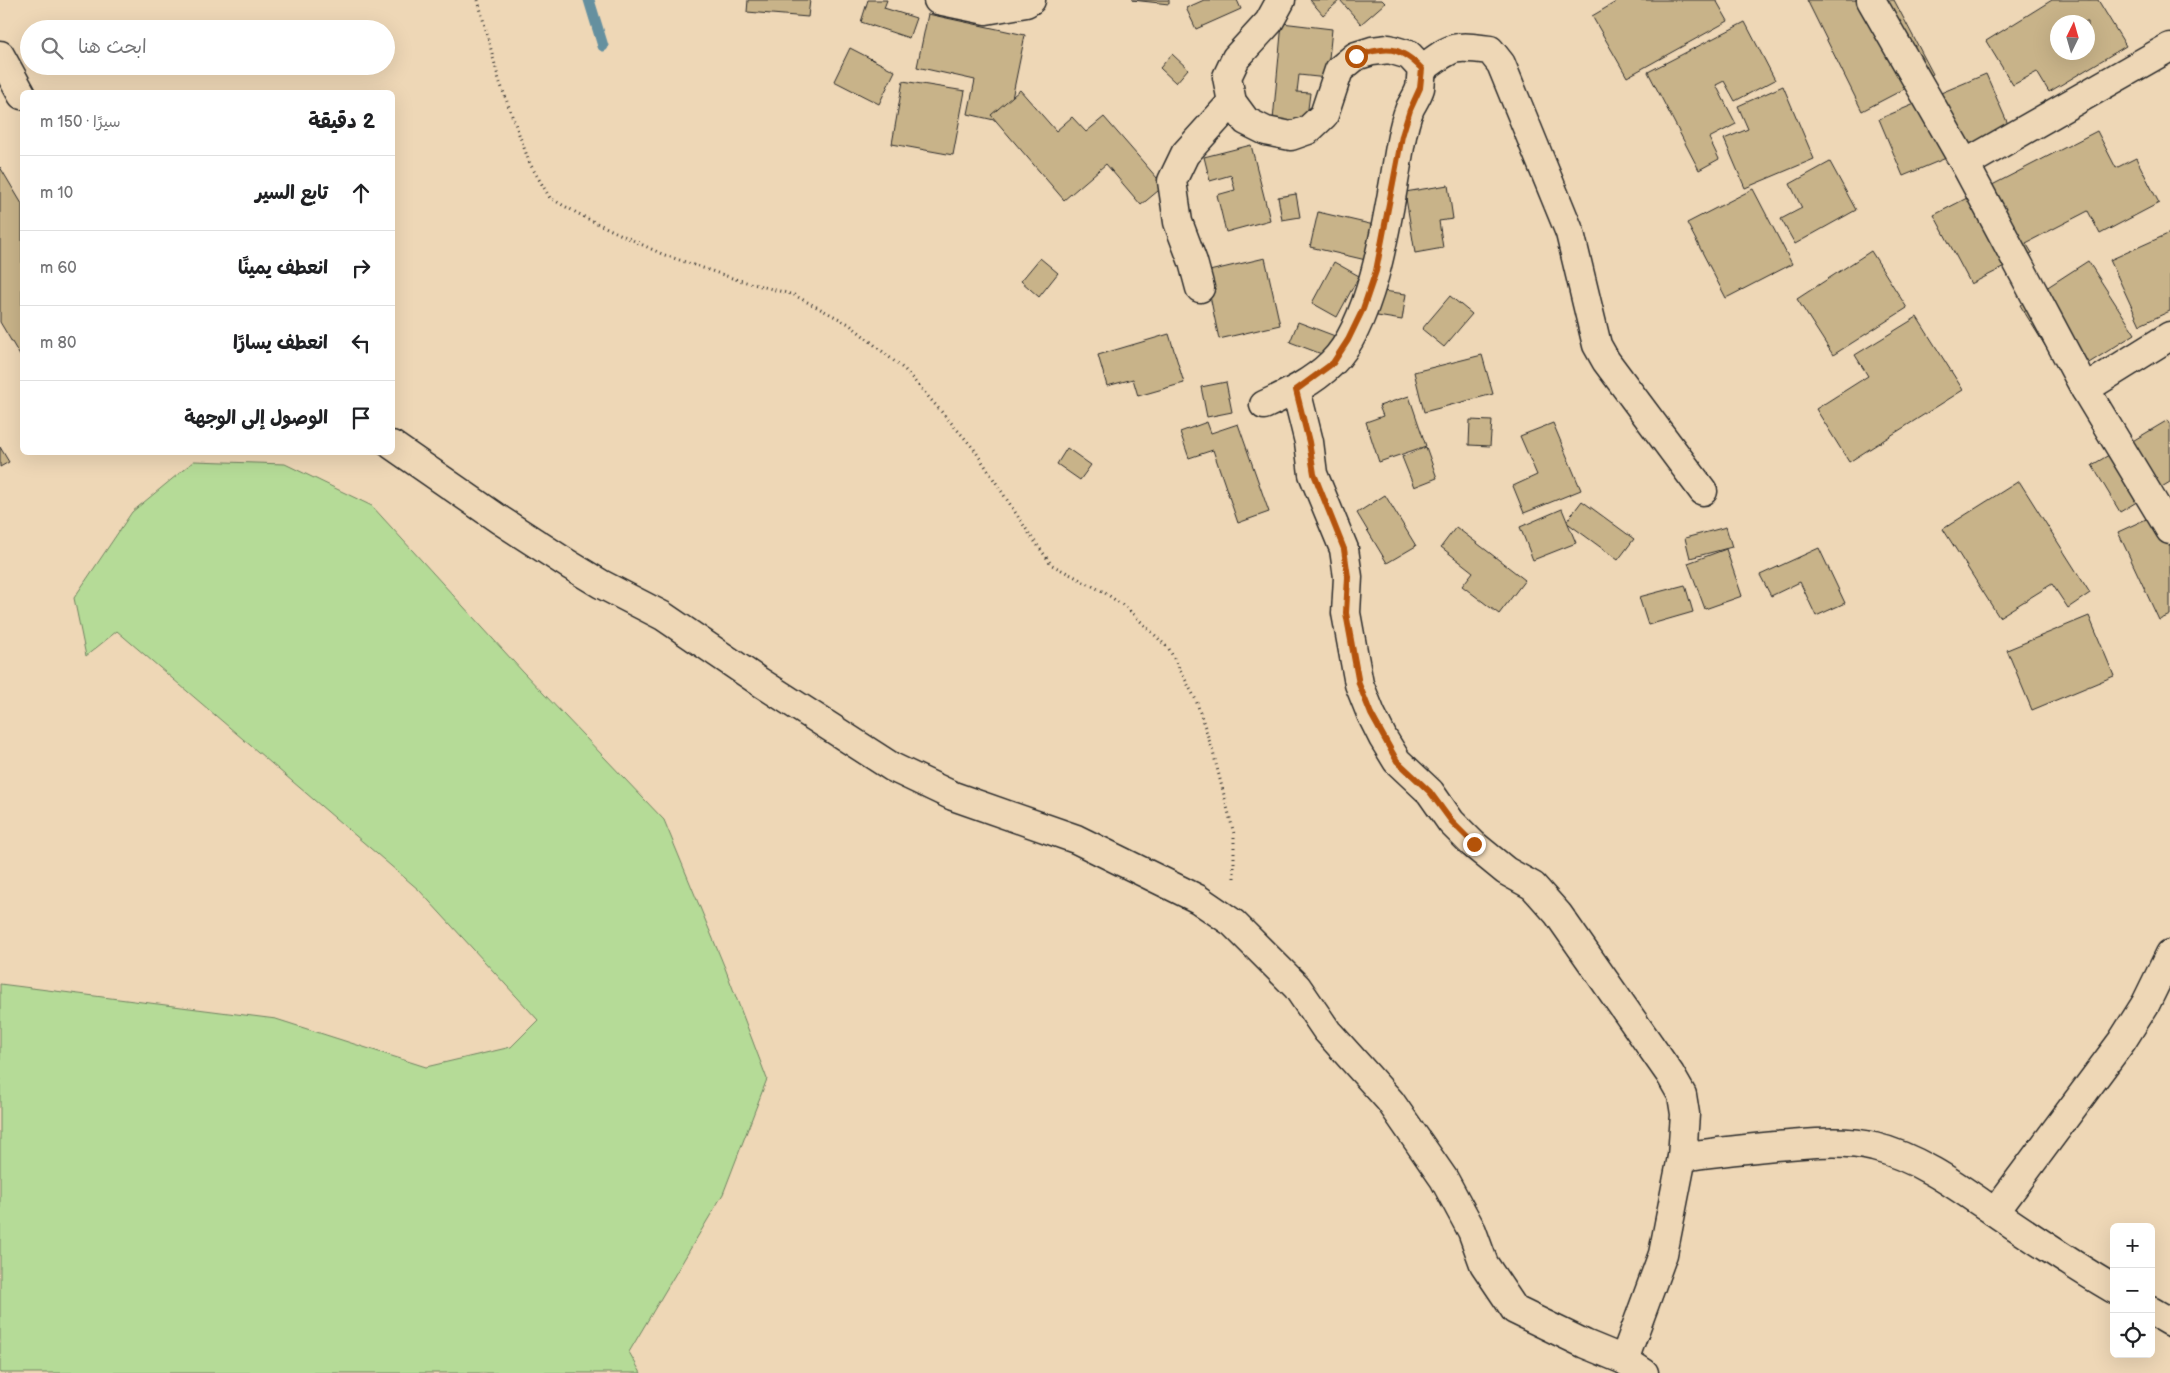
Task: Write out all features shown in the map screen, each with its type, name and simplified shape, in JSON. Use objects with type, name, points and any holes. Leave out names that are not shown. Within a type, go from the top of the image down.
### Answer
[{"type":"street","points":[[938,0],[986,10],[1026,3],[1031,0]]},
{"type":"street","points":[[1281,0],[1269,22],[1236,58],[1227,77],[1232,102],[1246,121],[1266,131],[1291,136],[1308,130],[1324,115],[1339,70],[1356,56],[1372,50],[1390,49],[1409,55],[1422,69]]},
{"type":"street","points":[[1871,0],[1965,164],[2085,389],[2170,530]]},
{"type":"street","points":[[1264,405],[1296,390],[1333,363],[1348,340],[1363,309],[1376,271],[1402,136],[1410,110],[1420,88],[1422,69],[1448,50],[1462,46],[1490,50],[1501,64],[1570,234],[1597,346],[1606,361],[1703,491]]},
{"type":"street","points":[[1965,164],[2170,47]]},
{"type":"street","points":[[0,55],[20,91]]},
{"type":"street","points":[[1200,288],[1193,262],[1178,222],[1172,182],[1185,154],[1232,102]]},
{"type":"street","points":[[2085,389],[2170,336]]},
{"type":"street","points":[[395,447],[500,520],[568,564],[601,584],[663,616],[757,680],[892,767],[952,796],[1076,839],[1198,899],[1233,924],[1297,987],[1328,1031],[1390,1101],[1444,1179],[1472,1231],[1484,1264],[1515,1310],[1634,1366],[1663,1254],[1682,1158],[1685,1114],[1682,1096],[1670,1074],[1558,914],[1532,886],[1506,871],[1474,844],[1452,822],[1430,792],[1397,761],[1371,714],[1359,684],[1346,613],[1348,577],[1344,549],[1314,474],[1309,442],[1296,390]]},
{"type":"street","points":[[1995,1212],[2122,1041],[2146,1003],[2170,954]]},
{"type":"street","points":[[1682,1158],[1716,1151],[1809,1144],[1873,1146],[1898,1155],[1933,1172],[2078,1268],[2110,1287]]},
{"type":"street","points":[[2154,1313],[2170,1322]]},
{"type":"path","points":[[478,0],[498,80],[530,164],[550,198],[586,218],[662,254],[735,279],[794,295],[849,324],[905,370],[974,449],[1030,535],[1052,565],[1102,591],[1127,608],[1170,649],[1196,700],[1213,752],[1234,834],[1233,924]]},
{"type":"green space","points":[[194,461],[285,464],[372,506],[523,672],[664,820],[725,968],[767,1079],[723,1194],[629,1352],[641,1373],[0,1373],[0,984],[276,1019],[426,1067],[511,1047],[538,1020],[419,890],[117,631],[86,656],[74,598],[132,512]]},
{"type":"building","points":[[748,0],[810,0],[808,17],[747,12]]},
{"type":"building","points":[[868,0],[887,0],[884,8],[916,18],[909,38],[861,22]]},
{"type":"building","points":[[1132,0],[1169,0],[1169,4]]},
{"type":"building","points":[[1204,0],[1237,0],[1241,9],[1196,29],[1186,8]]},
{"type":"building","points":[[1310,0],[1340,0],[1323,15]]},
{"type":"building","points":[[1340,0],[1382,0],[1385,3],[1361,24]]},
{"type":"building","points":[[1615,0],[1716,0],[1728,21],[1627,77],[1592,16],[1616,2]]},
{"type":"building","points":[[1807,0],[1894,0],[1933,74],[1862,111]]},
{"type":"building","points":[[2052,0],[2098,0],[2126,46],[2049,92],[2037,72],[2013,85],[1986,41]]},
{"type":"building","points":[[928,14],[1025,35],[1007,123],[968,114],[975,80],[917,67]]},
{"type":"building","points":[[1745,22],[1775,80],[1735,101],[1724,81],[1716,85],[1736,124],[1709,138],[1719,159],[1699,170],[1648,72]]},
{"type":"building","points":[[1282,23],[1332,29],[1327,78],[1299,75],[1297,92],[1310,93],[1308,109],[1302,123],[1273,120]]},
{"type":"building","points":[[850,48],[895,71],[879,104],[834,81]]},
{"type":"building","points":[[1172,54],[1188,69],[1176,83],[1160,68]]},
{"type":"building","points":[[1986,74],[2011,131],[1903,176],[1879,119]]},
{"type":"building","points":[[903,81],[965,91],[953,155],[892,144]]},
{"type":"building","points":[[1783,86],[1814,159],[1745,188],[1724,139],[1748,129],[1738,106]]},
{"type":"building","points":[[1020,90],[1056,131],[1072,117],[1086,132],[1104,117],[1164,186],[1141,205],[1106,164],[1064,200],[991,115]]},
{"type":"building","points":[[2097,131],[2116,168],[2136,158],[2159,203],[2100,234],[2088,211],[2026,243],[2032,253],[1971,284],[1934,215]]},
{"type":"building","points":[[1251,145],[1270,220],[1226,232],[1217,195],[1235,190],[1231,175],[1210,181],[1204,157]]},
{"type":"building","points":[[1830,162],[1856,210],[1795,244],[1781,219],[1802,208],[1790,184]]},
{"type":"building","points":[[0,167],[20,201],[20,356],[0,322]]},
{"type":"building","points":[[1448,185],[1453,219],[1439,221],[1443,248],[1415,253],[1405,192]]},
{"type":"building","points":[[1753,189],[1792,264],[1726,298],[1687,223]]},
{"type":"building","points":[[1296,194],[1300,217],[1282,220],[1278,197]]},
{"type":"building","points":[[1318,212],[1374,225],[1366,260],[1310,247]]},
{"type":"building","points":[[2170,233],[2170,311],[2140,325],[2110,260]]},
{"type":"building","points":[[1871,251],[1907,308],[1833,355],[1797,299]]},
{"type":"building","points":[[1040,258],[1058,273],[1039,297],[1021,281]]},
{"type":"building","points":[[1265,258],[1280,325],[1219,339],[1205,272]]},
{"type":"building","points":[[2088,261],[2135,334],[2065,378],[2020,305]]},
{"type":"building","points":[[1334,262],[1359,276],[1337,317],[1312,303]]},
{"type":"building","points":[[1375,290],[1406,294],[1402,320],[1371,315]]},
{"type":"building","points":[[1450,296],[1472,314],[1444,347],[1422,329]]},
{"type":"building","points":[[1917,317],[1963,390],[1849,462],[1816,409],[1868,376],[1855,355]]},
{"type":"building","points":[[1298,322],[1335,336],[1327,356],[1290,342]]},
{"type":"building","points":[[1169,334],[1184,383],[1138,396],[1133,379],[1107,386],[1098,355]]},
{"type":"building","points":[[1482,355],[1493,394],[1424,412],[1414,372]]},
{"type":"building","points":[[1226,382],[1232,412],[1207,417],[1201,387]]},
{"type":"building","points":[[1409,396],[1426,446],[1379,462],[1366,422],[1383,416],[1379,406]]},
{"type":"building","points":[[1470,420],[1492,421],[1490,446],[1469,445]]},
{"type":"building","points":[[2168,420],[2170,424],[2170,482],[2120,512],[2092,465]]},
{"type":"building","points":[[1207,422],[1211,433],[1238,424],[1269,512],[1238,523],[1213,450],[1189,458],[1180,432]]},
{"type":"building","points":[[1553,423],[1581,490],[1524,513],[1513,486],[1537,475],[1520,436]]},
{"type":"building","points":[[0,447],[9,462],[0,467]]},
{"type":"building","points":[[1426,447],[1437,478],[1414,487],[1402,457]]},
{"type":"building","points":[[1067,448],[1091,465],[1080,480],[1057,464]]},
{"type":"building","points":[[2019,481],[2090,593],[2068,608],[2052,584],[1999,617],[1943,529]]},
{"type":"building","points":[[1385,495],[1416,546],[1387,563],[1357,513]]},
{"type":"building","points":[[1582,501],[1634,539],[1618,560],[1566,522]]},
{"type":"building","points":[[2170,508],[2170,615],[2159,620],[2118,532]]},
{"type":"building","points":[[1562,509],[1576,543],[1533,560],[1520,527]]},
{"type":"building","points":[[1456,527],[1525,580],[1499,614],[1462,586],[1473,572],[1441,547]]},
{"type":"building","points":[[1726,527],[1732,547],[1690,558],[1685,538]]},
{"type":"building","points":[[1819,548],[1845,603],[1816,616],[1800,582],[1771,596],[1760,575]]},
{"type":"building","points":[[1726,549],[1742,596],[1705,609],[1688,563]]},
{"type":"building","points":[[1685,585],[1693,612],[1648,625],[1639,597]]},
{"type":"building","points":[[2089,616],[2114,676],[2032,710],[2007,650]]},
{"type":"waterway","points":[[589,0],[603,46]]},
{"type":"route","points":[[1356,56],[1372,50],[1390,49],[1409,55],[1422,69],[1420,88],[1410,110],[1402,136],[1376,271],[1363,309],[1348,340],[1333,363],[1296,390],[1309,442],[1314,474],[1344,549],[1348,577],[1346,613],[1359,684],[1371,714],[1397,761],[1430,792],[1452,822],[1474,844]]}]
